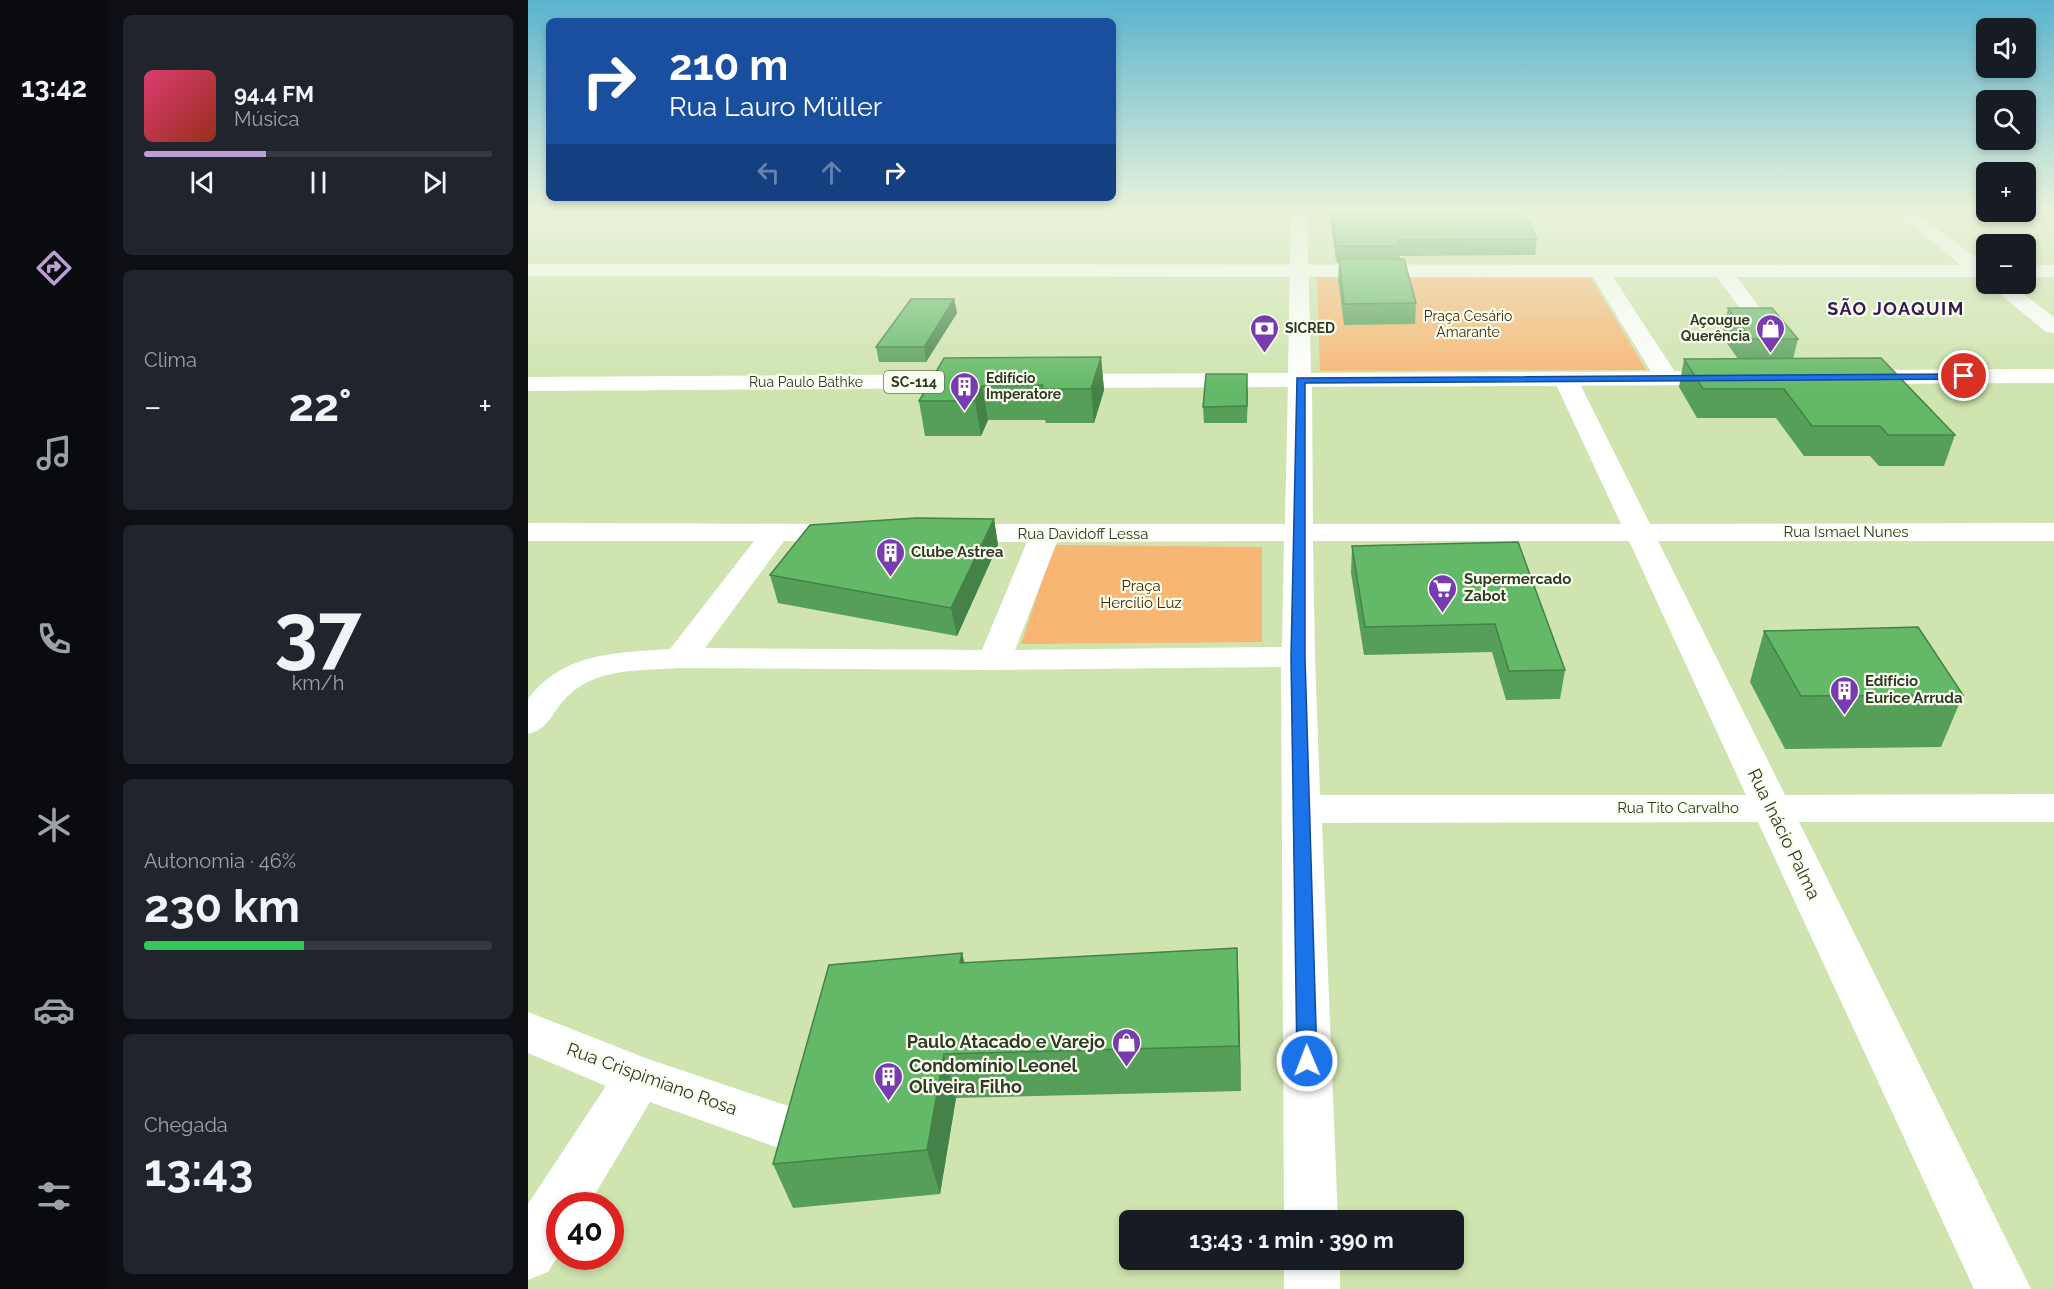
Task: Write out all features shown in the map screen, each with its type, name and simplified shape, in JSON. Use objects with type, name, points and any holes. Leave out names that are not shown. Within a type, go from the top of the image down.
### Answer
[{"type":"street","points":[[528,270],[1599,270],[1976,275]]},
{"type":"street","points":[[1599,270],[1667,378]]},
{"type":"street","points":[[1300,271],[1298,657],[1311,1210]]},
{"type":"street","points":[[1723,271],[1752,311]]},
{"type":"street","points":[[2036,271],[2054,272]]},
{"type":"street","points":[[2012,294],[2054,327]]},
{"type":"street","points":[[1832,377],[2054,376]]},
{"type":"street","points":[[1039,381],[1750,378]]},
{"type":"street","name":"Rua Inácio Palma","points":[[1566,380],[2002,1289]]},
{"type":"street","name":"Rua Paulo Bathke","points":[[528,384],[1003,381]]},
{"type":"street","name":"Rua Ismael Nunes","points":[[1639,531],[2054,532]]},
{"type":"street","name":"Rua Davidoff Lessa","points":[[928,533],[1300,535],[1639,531]]},
{"type":"street","points":[[528,532],[869,533]]},
{"type":"street","points":[[680,658],[776,533]]},
{"type":"street","points":[[994,660],[1045,534]]},
{"type":"street","points":[[528,723],[557,687],[585,670],[595,666],[680,658],[994,660],[1298,657]]},
{"type":"street","name":"Rua Tito Carvalho","points":[[1302,809],[2054,808]]},
{"type":"street","name":"Rua Crispimiano Rosa","points":[[528,1032],[639,1077],[776,1124]]},
{"type":"street","points":[[528,1253],[639,1077]]},
{"type":"street","points":[[1312,1270],[1312,1289]]},
{"type":"green space","name":"Praça Cesário Amarante","points":[[1317,277],[1591,278],[1646,370],[1320,371]]},
{"type":"green space","name":"Praça Hercílio Luz","points":[[1054,545],[1262,547],[1262,642],[1021,644]]},
{"type":"building","points":[[1340,268],[1406,268],[1416,303],[1344,304]]},
{"type":"building","points":[[911,299],[954,299],[924,347],[876,347]]},
{"type":"building","points":[[1728,308],[1772,308],[1798,339],[1752,339]]},
{"type":"building","points":[[1101,357],[1091,389],[1042,389],[1043,385],[982,386],[975,401],[919,401],[944,358]]},
{"type":"building","points":[[1881,358],[1955,435],[1888,435],[1880,426],[1812,426],[1784,389],[1703,389],[1684,359]]},
{"type":"building","points":[[1206,374],[1247,374],[1247,406],[1203,407]]},
{"type":"building","points":[[916,518],[994,519],[951,608],[770,575],[810,525]]},
{"type":"building","name":"Supermercado Zabot","points":[[1518,542],[1565,670],[1509,671],[1495,624],[1365,627],[1352,546]]},
{"type":"building","points":[[1918,627],[1963,695],[1801,696],[1764,631]]},
{"type":"building","points":[[1237,948],[1239,1046],[944,1054],[927,1150],[773,1164],[829,965],[962,953],[960,963]]},
{"type":"place","name":"SICRED","points":[[1264,354]]},
{"type":"place","name":"Açougue Querência","points":[[1771,354]]},
{"type":"place","name":"Edifício Imperatore","points":[[965,412]]},
{"type":"place","name":"Clube Astrea","points":[[890,578]]},
{"type":"place","name":"Supermercado Zabot","points":[[1443,614]]},
{"type":"place","name":"Edifício Eurice Arruda","points":[[1844,716]]},
{"type":"place","name":"Paulo Atacado e Varejo","points":[[1126,1068]]},
{"type":"place","name":"Condomínio Leonel Oliveira Filho","points":[[888,1102]]},
{"type":"district","name":"SÃO JOAQUIM","points":[[1896,309]]},
{"type":"route","points":[[1307,1061],[1298,657],[1300,380],[1964,376]]}]
